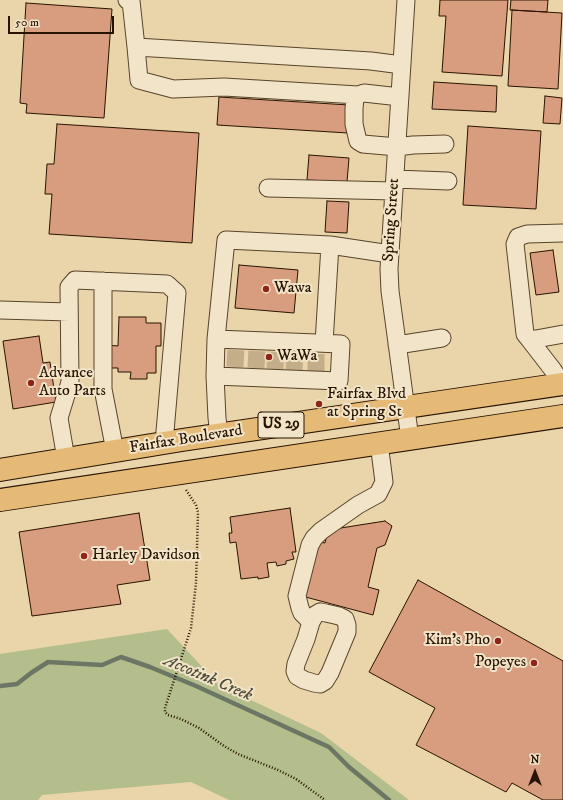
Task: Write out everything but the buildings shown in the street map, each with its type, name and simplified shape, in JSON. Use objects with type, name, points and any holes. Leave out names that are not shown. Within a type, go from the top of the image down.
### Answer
[{"type":"main road","name":"Fairfax Boulevard","points":[[0,470],[66,459],[114,443],[164,443],[562,384]]},
{"type":"main road","name":"Fairfax Boulevard","points":[[0,500],[563,416]]},
{"type":"street","points":[[127,0],[131,1],[139,80],[173,89],[224,87],[358,95],[364,93],[400,97]]},
{"type":"street","name":"Spring Street","points":[[406,0],[390,254],[390,291],[410,439]]},
{"type":"street","points":[[136,48],[371,61],[402,65]]},
{"type":"street","points":[[358,95],[355,98],[354,124],[358,140],[363,144],[397,147],[444,144]]},
{"type":"street","points":[[268,188],[395,185],[448,181]]},
{"type":"street","points":[[562,384],[525,334],[515,244],[518,237],[527,234],[563,233]]},
{"type":"street","points":[[219,435],[215,376],[216,339],[226,240],[330,245],[390,254]]},
{"type":"street","points":[[319,346],[330,245]]},
{"type":"street","points":[[66,459],[59,418],[70,382],[69,287],[75,280],[167,284],[177,293],[164,443]]},
{"type":"street","points":[[103,281],[103,389],[114,443]]},
{"type":"street","points":[[0,310],[69,312]]},
{"type":"street","points":[[529,339],[563,334]]},
{"type":"street","points":[[397,345],[442,338]]},
{"type":"street","points":[[215,376],[235,371],[316,376],[339,381],[341,344],[295,346],[237,343],[216,339]]},
{"type":"street","points":[[311,622],[302,612],[297,596],[310,545],[321,531],[358,505],[378,494],[384,482],[379,444]]},
{"type":"path","points":[[185,489],[196,505],[198,512],[195,602],[190,628],[166,702],[165,712],[168,715],[199,728],[238,754],[278,770],[296,780],[325,800]]},
{"type":"green space","points":[[167,629],[219,685],[321,733],[409,800],[229,800],[191,782],[42,795],[38,800],[0,800],[0,654]]},
{"type":"waterway","name":"Accotink Creek","points":[[0,686],[17,684],[48,662],[102,665],[121,657],[196,686],[329,747],[349,767],[389,800]]},
{"type":"tunnel","points":[[235,367],[236,347]]},
{"type":"tunnel","points":[[256,368],[257,348]]},
{"type":"tunnel","points":[[275,369],[276,349]]},
{"type":"tunnel","points":[[294,370],[295,351]]},
{"type":"tunnel","points":[[316,352],[316,371]]},
{"type":"place","name":"Wawa","points":[[266,289]]},
{"type":"place","name":"WaWa","points":[[269,357]]},
{"type":"place","name":"Advance Auto Parts","points":[[31,383]]},
{"type":"place","name":"Fairfax Blvd at Spring St","points":[[319,404]]},
{"type":"place","name":"Harley Davidson","points":[[84,556]]},
{"type":"place","name":"Kim's Pho","points":[[498,641]]},
{"type":"place","name":"Popeyes","points":[[534,663]]}]
